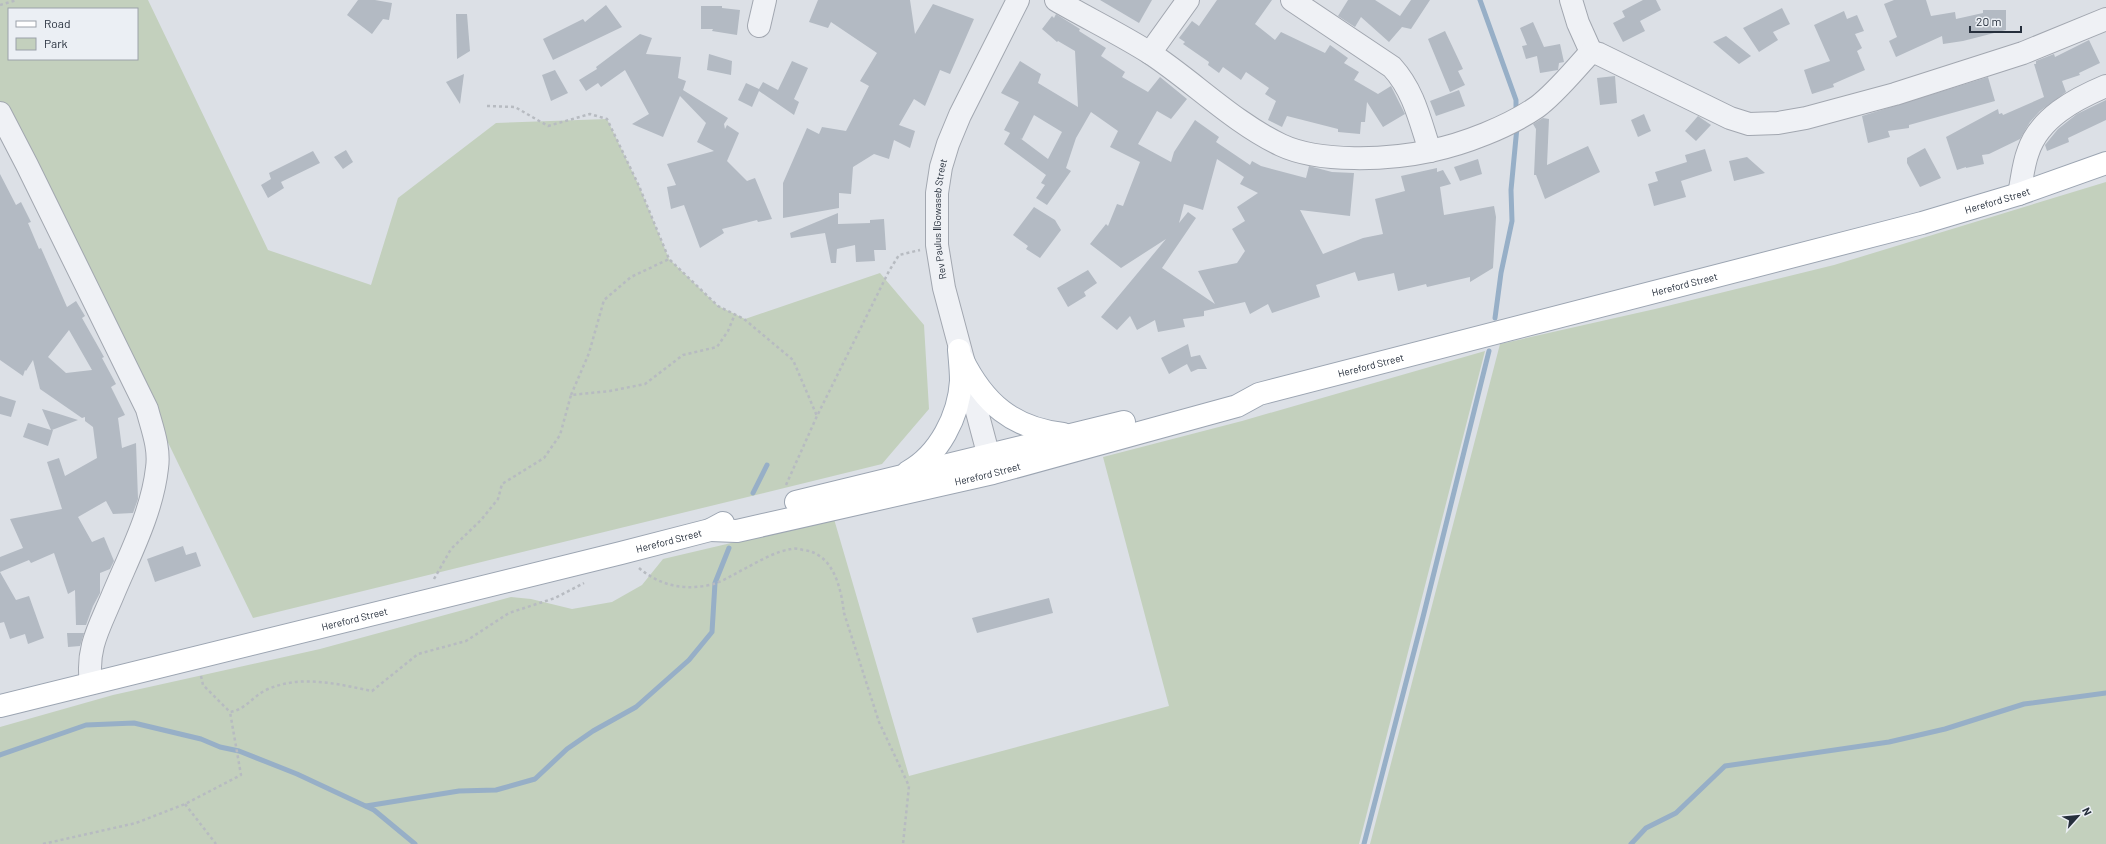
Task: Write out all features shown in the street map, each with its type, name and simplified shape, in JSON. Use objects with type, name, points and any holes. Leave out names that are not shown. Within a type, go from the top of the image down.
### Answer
[{"type":"main road","name":"Hereford Street","points":[[710,530],[737,531],[990,464],[1237,406],[1259,394],[1922,224],[2019,194],[2106,163]]},
{"type":"main road","points":[[960,355],[972,380],[986,398],[999,410],[1033,428],[1071,435]]},
{"type":"main road","points":[[897,478],[912,470],[927,458],[938,444],[948,426],[957,405],[961,382],[960,355]]},
{"type":"main road","name":"Hereford Street","points":[[0,706],[621,553],[710,530],[732,518],[776,507],[897,478],[990,464],[1071,435],[1233,394],[1259,394]]},
{"type":"street","points":[[759,26],[765,0]]},
{"type":"street","name":"Rev Paulus ǁGowaseb Street","points":[[990,464],[960,355],[944,288],[937,246],[937,193],[941,167],[948,144],[960,115],[1018,0]]},
{"type":"street","points":[[1056,0],[1150,53],[1250,127],[1281,145],[1305,153],[1332,157],[1388,156],[1430,151],[1480,135],[1511,122],[1538,106],[1591,52]]},
{"type":"street","points":[[1150,53],[1188,0]]},
{"type":"street","points":[[1292,0],[1321,8],[1392,67],[1403,80],[1411,95],[1430,151]]},
{"type":"street","points":[[1571,0],[1578,23],[1591,52],[1606,57],[1730,118],[1750,124],[1778,123],[1806,118],[1895,94],[1980,68],[2058,39],[2106,19]]},
{"type":"street","points":[[2019,194],[2028,152],[2038,131],[2051,117],[2093,91],[2106,86]]},
{"type":"street","points":[[0,113],[147,409],[157,448],[157,468],[153,491],[138,534],[91,647],[89,671],[91,683]]},
{"type":"path","points":[[0,5],[9,1],[17,0]]},
{"type":"path","points":[[487,106],[515,107],[548,126],[590,114],[607,119],[639,186],[669,259],[718,306],[744,319],[793,360],[817,416]]},
{"type":"path","points":[[776,507],[817,416],[889,271],[899,256],[937,246]]},
{"type":"path","points":[[422,603],[451,549],[482,520],[498,499],[502,484],[544,458],[560,436],[571,395],[589,353],[604,300],[631,277],[669,259]]},
{"type":"path","points":[[571,395],[610,391],[645,384],[683,355],[717,347],[728,331],[735,314]]},
{"type":"path","points":[[621,553],[652,579],[675,587],[704,586],[720,581],[746,567],[792,548],[812,551],[827,560],[842,595],[844,613],[879,722],[909,786],[903,844]]},
{"type":"path","points":[[230,712],[239,711],[265,690],[294,682],[322,682],[372,691],[418,654],[466,641],[509,613],[555,598],[588,581]]},
{"type":"path","points":[[43,844],[136,823],[185,804],[241,775],[230,712],[203,685],[197,658]]},
{"type":"path","points":[[185,804],[216,844]]},
{"type":"green space","points":[[0,0],[148,0],[268,250],[371,285],[398,198],[496,123],[607,119],[639,186],[669,259],[718,306],[745,319],[880,273],[924,325],[929,409],[882,464],[253,618],[161,428],[0,113]]},
{"type":"green space","points":[[2106,182],[2106,844],[1370,844],[1500,344],[1655,309],[1834,265]]},
{"type":"green space","points":[[1485,351],[1359,844],[0,844],[0,727],[113,695],[320,649],[511,597],[531,599],[572,609],[612,602],[642,585],[663,559],[834,519],[909,776],[1169,706],[1103,457],[1242,421]]},
{"type":"building","points":[[358,0],[375,0],[392,3],[389,20],[383,19],[372,34],[347,15]]},
{"type":"building","points":[[818,0],[910,0],[915,34],[933,4],[974,19],[950,74],[940,70],[925,106],[914,99],[899,125],[915,131],[910,148],[894,140],[889,159],[874,154],[853,167],[851,194],[839,193],[839,208],[783,218],[783,183],[807,128],[819,134],[822,127],[846,131],[869,86],[860,81],[877,53],[831,22],[828,28],[809,22]]},
{"type":"building","points":[[1100,0],[1152,0],[1139,23]]},
{"type":"building","points":[[1217,0],[1272,0],[1255,24],[1275,40],[1281,32],[1325,53],[1330,45],[1348,58],[1344,63],[1359,72],[1354,80],[1378,94],[1391,86],[1405,114],[1383,127],[1367,102],[1365,122],[1361,122],[1360,134],[1338,132],[1338,129],[1287,116],[1282,127],[1268,120],[1276,101],[1265,94],[1269,88],[1246,72],[1241,80],[1223,67],[1219,73],[1208,65],[1209,62],[1183,44],[1185,42],[1179,38],[1192,21],[1199,26]]},
{"type":"building","points":[[1348,0],[1375,0],[1400,16],[1411,0],[1430,0],[1411,29],[1402,27],[1389,42],[1361,17],[1355,27],[1338,16]]},
{"type":"building","points":[[1643,0],[1656,0],[1661,10],[1640,21],[1645,31],[1623,42],[1613,23],[1625,17],[1622,11]]},
{"type":"building","points":[[1894,0],[1926,0],[1931,16],[1955,12],[1956,19],[1983,13],[1983,10],[2006,10],[2006,30],[1963,41],[1943,44],[1942,36],[1896,57],[1889,41],[1897,37],[1884,4]]},
{"type":"building","points":[[606,5],[622,27],[553,60],[543,39],[583,19],[585,22]]},
{"type":"building","points":[[701,6],[722,6],[722,8],[740,10],[737,35],[712,31],[713,29],[701,29]]},
{"type":"building","points":[[1782,8],[1790,24],[1773,32],[1778,40],[1759,52],[1743,28]]},
{"type":"building","points":[[1844,11],[1847,19],[1857,15],[1864,31],[1855,34],[1862,48],[1857,51],[1865,70],[1833,84],[1834,87],[1812,94],[1804,70],[1830,61],[1814,25]]},
{"type":"building","points":[[456,14],[467,14],[470,51],[457,59]]},
{"type":"building","points":[[1056,14],[1106,48],[1101,56],[1125,72],[1122,77],[1148,92],[1160,77],[1187,99],[1171,119],[1157,111],[1138,144],[1171,162],[1174,152],[1195,120],[1219,137],[1216,142],[1250,165],[1252,161],[1261,166],[1306,178],[1309,166],[1332,172],[1354,173],[1350,216],[1300,210],[1323,254],[1363,238],[1383,234],[1375,199],[1405,191],[1401,176],[1437,168],[1437,172],[1443,170],[1451,184],[1440,187],[1444,215],[1494,206],[1496,217],[1493,268],[1470,282],[1470,277],[1427,287],[1426,284],[1398,291],[1394,273],[1358,281],[1355,272],[1316,285],[1320,297],[1272,313],[1268,304],[1250,314],[1245,302],[1204,311],[1204,316],[1183,319],[1185,327],[1158,332],[1155,320],[1137,330],[1130,316],[1117,330],[1101,317],[1166,239],[1121,268],[1090,244],[1106,224],[1108,226],[1117,204],[1123,206],[1140,162],[1110,147],[1118,131],[1091,112],[1076,138],[1066,168],[1071,171],[1047,205],[1036,198],[1045,185],[1041,183],[1046,175],[1004,144],[1010,133],[1004,130],[1019,102],[1001,93],[1020,61],[1041,74],[1038,83],[1078,107],[1075,51],[1058,41],[1057,42],[1042,29],[1052,16],[1054,18]],"holes":[[[1034,115],[1062,132],[1048,159],[1020,138],[1022,139]],[[1217,159],[1244,177],[1240,184],[1258,193],[1237,207],[1245,221],[1232,229],[1245,251],[1237,263],[1198,271],[1215,304],[1162,268],[1196,218],[1188,212],[1179,223],[1184,204],[1203,210]]]},
{"type":"building","points":[[1533,22],[1544,47],[1560,44],[1564,62],[1559,63],[1558,70],[1540,73],[1537,56],[1526,59],[1522,46],[1527,45],[1520,28]]},
{"type":"building","points":[[1445,31],[1463,69],[1458,71],[1465,85],[1450,92],[1428,39]]},
{"type":"building","points":[[640,34],[652,38],[646,54],[681,57],[678,78],[686,81],[683,90],[728,118],[724,124],[725,129],[727,125],[739,133],[727,161],[747,181],[755,178],[772,219],[758,222],[757,220],[722,229],[724,233],[700,248],[684,205],[671,209],[667,187],[676,185],[667,164],[714,151],[697,142],[706,123],[680,96],[663,137],[632,124],[649,114],[625,70],[601,87],[598,83],[586,91],[579,80],[597,69],[596,67]]},
{"type":"building","points":[[1726,36],[1751,56],[1739,64],[1713,42]]},
{"type":"building","points":[[2089,40],[2100,63],[2079,73],[2080,75],[2062,81],[2066,92],[2040,111],[2030,122],[2020,139],[1989,154],[1982,155],[1984,164],[1957,170],[1946,137],[1998,109],[1999,114],[2002,113],[2003,115],[2044,97],[2034,64],[2036,64],[2036,61],[2054,54],[2055,57]]},
{"type":"building","points":[[709,54],[732,61],[731,75],[707,70]]},
{"type":"building","points":[[792,61],[808,68],[794,99],[799,102],[794,115],[759,91],[752,107],[738,100],[746,83],[759,89],[763,82],[778,90]]},
{"type":"building","points":[[555,70],[568,93],[551,101],[542,75]]},
{"type":"building","points":[[464,74],[460,104],[446,82]]},
{"type":"building","points":[[1615,76],[1617,103],[1600,105],[1597,78]]},
{"type":"building","points":[[1988,77],[1995,101],[1909,125],[1909,128],[1888,131],[1890,137],[1868,143],[1862,116]]},
{"type":"building","points":[[1459,90],[1465,106],[1436,116],[1430,101]]},
{"type":"building","points":[[2106,100],[2106,120],[2068,138],[2069,142],[2047,151],[2045,145],[2058,129],[2077,114]]},
{"type":"building","points":[[1644,114],[1651,131],[1638,137],[1631,120]]},
{"type":"building","points":[[1698,116],[1711,125],[1696,141],[1685,131]]},
{"type":"building","points":[[1543,118],[1549,119],[1547,165],[1588,146],[1600,172],[1545,199],[1536,175],[1534,175],[1536,129],[1533,124]]},
{"type":"building","points":[[1925,148],[1941,178],[1920,187],[1907,163],[1907,158]]},
{"type":"building","points":[[1705,149],[1712,171],[1681,181],[1686,197],[1654,206],[1648,184],[1658,181],[1655,172],[1687,162],[1685,155]]},
{"type":"building","points":[[346,150],[353,162],[343,169],[334,157]]},
{"type":"building","points":[[313,151],[320,163],[281,182],[284,188],[268,198],[261,185],[271,179],[269,173]]},
{"type":"building","points":[[1747,157],[1765,173],[1734,181],[1729,161]]},
{"type":"building","points":[[1478,159],[1482,174],[1460,181],[1454,167]]},
{"type":"building","points":[[0,174],[16,205],[21,202],[31,222],[28,223],[39,249],[41,248],[67,307],[76,301],[85,316],[82,318],[104,357],[102,358],[116,384],[111,387],[125,415],[118,418],[122,448],[136,443],[138,499],[133,513],[113,514],[106,501],[78,517],[92,542],[104,537],[114,561],[110,569],[100,573],[100,593],[93,606],[86,625],[76,625],[75,590],[68,594],[54,553],[31,563],[29,560],[0,572],[0,557],[23,548],[10,519],[62,509],[47,462],[59,458],[65,476],[97,458],[93,427],[85,421],[85,417],[82,418],[40,389],[33,360],[26,371],[25,370],[23,376],[0,360]],"holes":[[[69,330],[92,370],[66,373],[48,357]]]},
{"type":"building","points":[[1034,207],[1055,220],[1061,230],[1040,258],[1026,249],[1028,246],[1013,235]]},
{"type":"building","points":[[838,213],[838,224],[870,223],[870,220],[884,219],[886,250],[874,250],[875,261],[856,262],[855,245],[837,249],[836,263],[831,263],[825,233],[791,238],[790,233]]},
{"type":"building","points":[[1088,270],[1097,283],[1084,292],[1086,296],[1068,307],[1057,288]]},
{"type":"building","points":[[1188,344],[1191,357],[1200,355],[1207,369],[1198,369],[1191,372],[1187,364],[1169,374],[1161,358]]},
{"type":"building","points":[[0,396],[16,401],[11,417],[0,414]]},
{"type":"building","points":[[42,409],[78,420],[52,430],[48,446],[23,437],[28,423],[51,430]]},
{"type":"building","points":[[183,546],[186,555],[196,552],[201,566],[155,582],[147,559]]},
{"type":"building","points":[[0,572],[16,600],[29,596],[44,638],[28,644],[25,634],[10,639],[4,622],[0,623]]},
{"type":"building","points":[[1049,598],[1053,613],[977,633],[972,618]]},
{"type":"building","points":[[67,633],[84,633],[80,646],[68,647]]},
{"type":"waterway","points":[[1480,0],[1516,100],[1516,113]]},
{"type":"waterway","points":[[1495,318],[1501,273],[1512,221],[1511,190],[1517,127]]},
{"type":"waterway","points":[[1364,844],[1423,617],[1489,351]]},
{"type":"waterway","points":[[753,493],[767,465]]},
{"type":"waterway","points":[[366,806],[459,791],[496,790],[535,779],[567,749],[593,731],[636,707],[689,660],[712,632],[715,583],[729,548]]},
{"type":"waterway","points":[[1631,844],[1646,828],[1676,813],[1725,766],[1889,742],[1945,729],[2024,704],[2106,693]]},
{"type":"waterway","points":[[0,755],[86,725],[134,723],[201,739],[220,747],[239,751],[297,774],[374,810],[415,844]]}]
